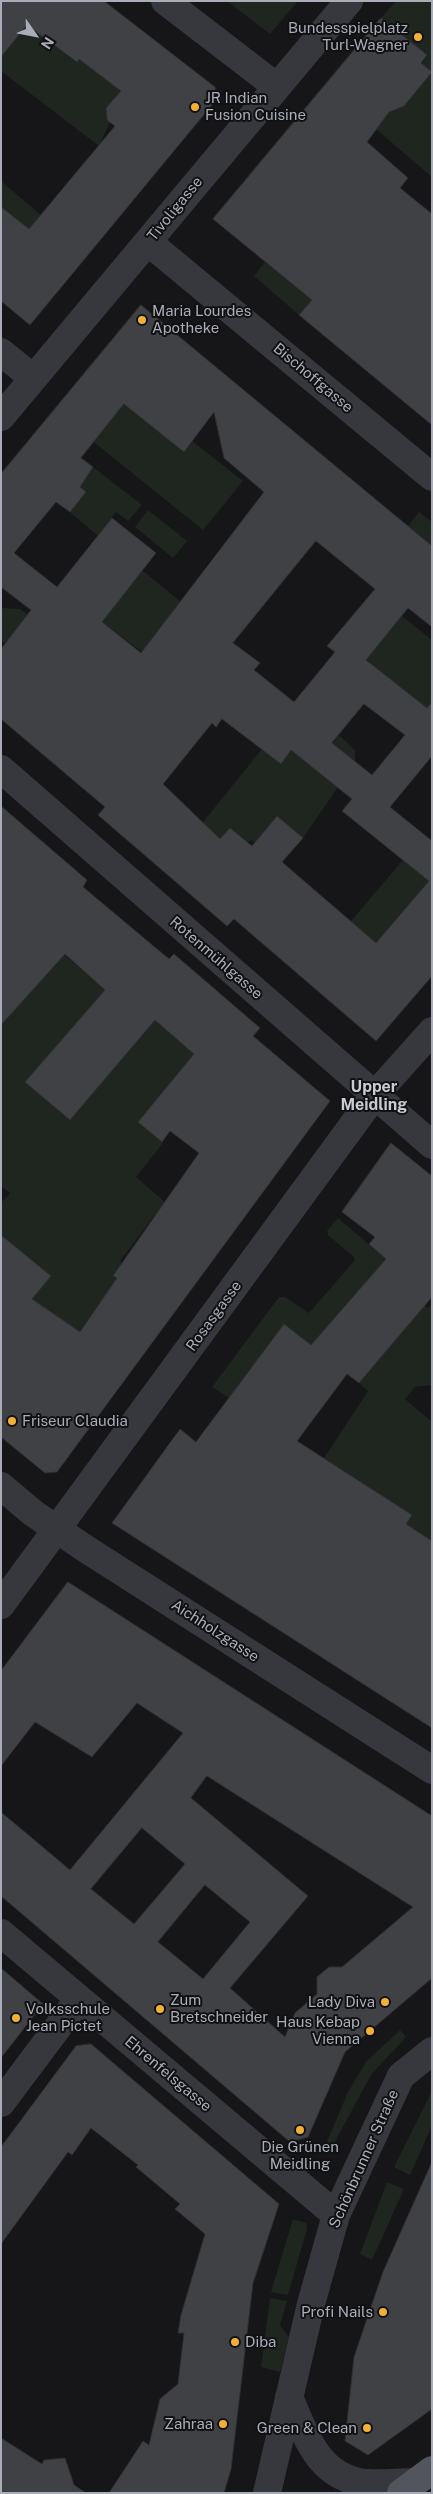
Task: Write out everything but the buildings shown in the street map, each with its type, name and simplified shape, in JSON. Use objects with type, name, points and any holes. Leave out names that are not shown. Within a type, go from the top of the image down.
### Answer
[{"type":"street","points":[[165,1],[277,87]]},
{"type":"street","name":"Tivoligasse","points":[[1,417],[349,1]]},
{"type":"street","name":"Bischoffgasse","points":[[148,242],[432,476]]},
{"type":"street","points":[[1,352],[33,378]]},
{"type":"street","name":"Rotenmühlgasse","points":[[1,769],[432,1145]]},
{"type":"street","name":"Rosasgasse","points":[[1,1605],[374,1096],[432,1031]]},
{"type":"street","name":"Aichholzgasse","points":[[1,1486],[57,1530],[432,1770]]},
{"type":"street","name":"Ehrenfelsgasse","points":[[1,1933],[336,2215]]},
{"type":"street","points":[[1,2103],[79,1999]]},
{"type":"street","name":"Schönbrunner Straße","points":[[267,2493],[311,2304],[336,2215],[401,2076],[432,2051]]},
{"type":"street","points":[[288,2397],[314,2452],[334,2474],[360,2482],[415,2482]]},
{"type":"shaded area","points":[[227,1],[298,1],[270,34]]},
{"type":"shaded area","points":[[396,1],[432,1],[432,177],[370,124],[393,106],[399,108],[405,104],[413,92],[420,69],[427,56],[381,18]]},
{"type":"shaded area","points":[[30,21],[53,44],[76,62],[80,59],[135,101],[111,103],[106,108],[106,119],[110,122],[99,146],[1,71],[1,57]]},
{"type":"shaded area","points":[[1,181],[41,215],[28,236],[1,214]]},
{"type":"shaded area","points":[[265,262],[312,300],[299,315],[254,276]]},
{"type":"shaded area","points":[[143,380],[184,451],[192,441],[243,481],[203,530],[90,439],[102,431]]},
{"type":"shaded area","points":[[93,467],[142,505],[128,521],[116,512],[98,536],[70,512],[86,492],[76,484],[84,473],[88,475]]},
{"type":"shaded area","points":[[148,510],[187,541],[173,558],[135,527]]},
{"type":"shaded area","points":[[419,512],[432,522],[432,546],[408,526]]},
{"type":"shaded area","points":[[142,570],[232,644],[142,652],[102,622]]},
{"type":"shaded area","points":[[1,608],[20,609],[71,647],[5,644],[1,640]]},
{"type":"shaded area","points":[[402,616],[432,640],[432,712],[366,660]]},
{"type":"shaded area","points":[[339,735],[355,750],[355,762],[303,838],[277,816],[254,843],[252,840],[247,842],[230,828],[217,843],[199,827],[262,749],[281,764],[291,750],[333,783],[352,759],[333,743]]},
{"type":"shaded area","points":[[403,860],[429,881],[371,949],[345,928]]},
{"type":"shaded area","points":[[60,951],[105,990],[26,1082],[70,1120],[154,1021],[133,1003],[162,1019],[159,1023],[200,1052],[191,1058],[138,1122],[163,1143],[136,1177],[167,1204],[159,1215],[154,1216],[120,1261],[122,1263],[114,1276],[117,1278],[63,1356],[64,1322],[32,1299],[51,1276],[1,1235],[1,1203],[10,1193],[1,1186],[1,1025]]},
{"type":"shaded area","points":[[338,1218],[386,1259],[311,1345],[284,1324],[229,1398],[212,1387],[279,1297],[285,1297],[309,1313],[355,1260],[354,1257],[328,1235],[327,1231]]},
{"type":"shaded area","points":[[432,1303],[432,1385],[415,1387],[405,1399],[432,1422],[432,1541],[406,1524],[412,1515],[324,1458],[368,1391],[359,1383],[406,1328],[423,1304],[428,1308]]},
{"type":"shaded area","points":[[400,2030],[406,2037],[371,2075],[332,2147],[326,2144],[348,2092],[366,2062]]},
{"type":"shaded area","points":[[432,2091],[432,2126],[410,2175],[394,2167]]},
{"type":"shaded area","points":[[387,2182],[404,2189],[372,2260],[360,2254]]},
{"type":"shaded area","points":[[293,2219],[306,2223],[307,2229],[288,2295],[271,2292]]},
{"type":"shaded area","points":[[270,2298],[287,2301],[280,2325],[289,2337],[280,2372],[261,2367]]},
{"type":"place","name":"Bundesspielplatz Turl-Wagner","points":[[418,37]]},
{"type":"place","name":"JR Indian Fusion Cuisine","points":[[195,107]]},
{"type":"place","name":"Maria Lourdes Apotheke","points":[[142,320]]},
{"type":"place","name":"Friseur Claudia","points":[[12,1421]]},
{"type":"place","name":"Lady Diva","points":[[385,2002]]},
{"type":"place","name":"Zum Bretschneider","points":[[160,2009]]},
{"type":"place","name":"Volksschule Jean Pictet","points":[[16,2018]]},
{"type":"place","name":"Haus Kebap Vienna","points":[[370,2031]]},
{"type":"place","name":"Die Grünen Meidling","points":[[300,2130]]},
{"type":"place","name":"Profi Nails","points":[[383,2312]]},
{"type":"place","name":"Diba","points":[[235,2342]]},
{"type":"place","name":"Zahraa","points":[[223,2424]]},
{"type":"place","name":"Green & Clean","points":[[367,2428]]},
{"type":"district","name":"Upper Meidling","points":[[374,1096]]}]
